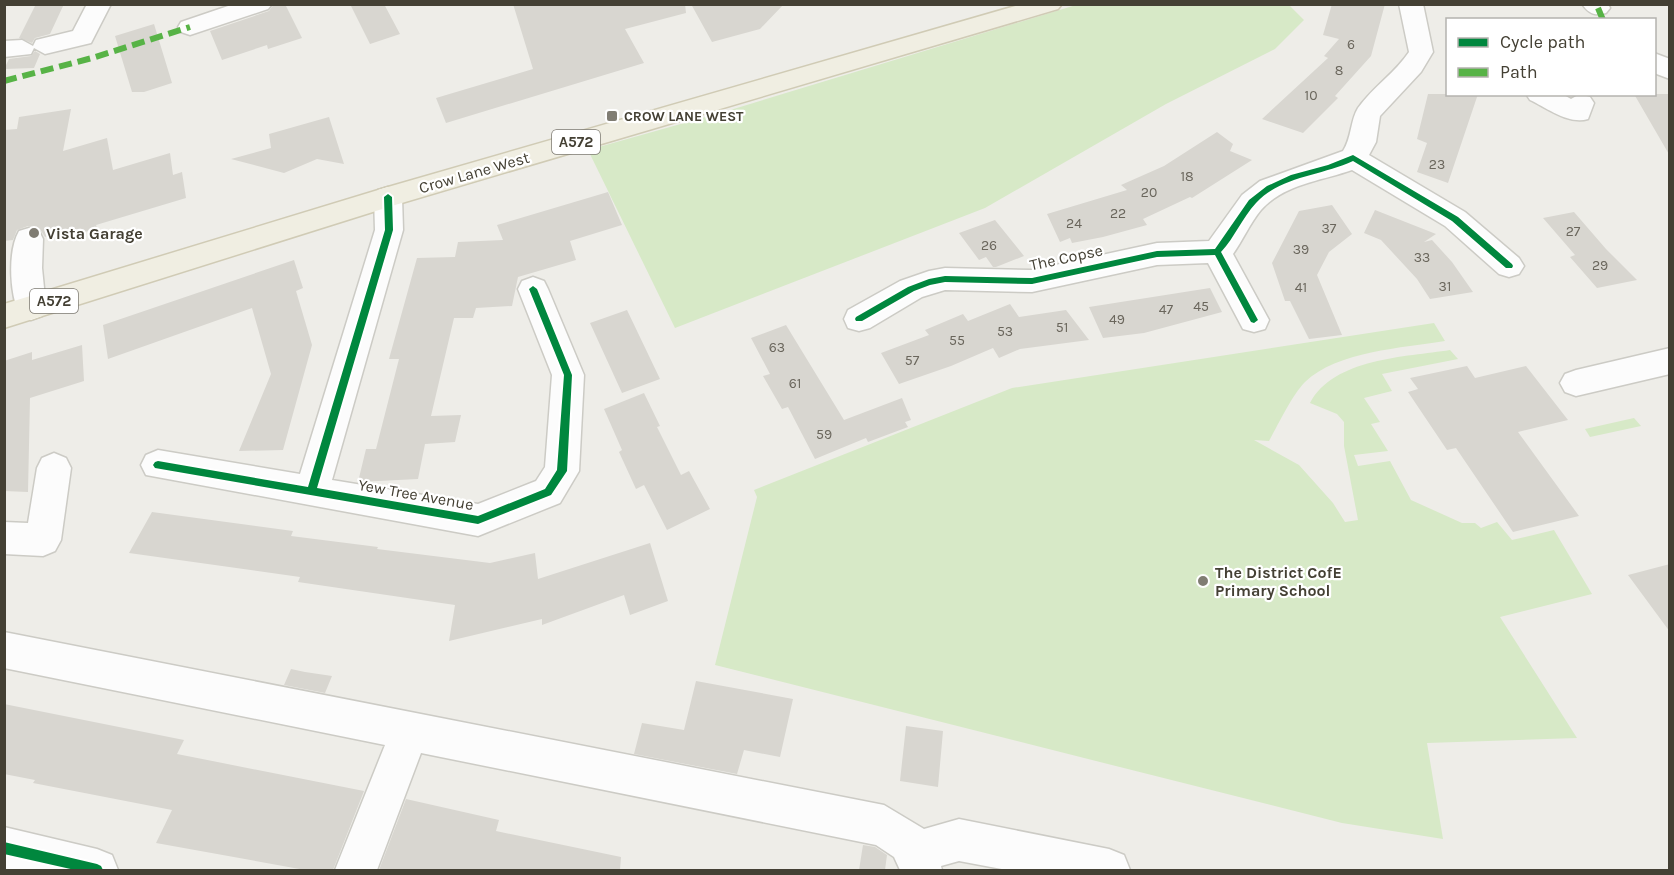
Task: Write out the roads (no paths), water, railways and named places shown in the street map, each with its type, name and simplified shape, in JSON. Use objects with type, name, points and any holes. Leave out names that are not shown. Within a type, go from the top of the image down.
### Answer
[{"type":"main road","name":"Crow Lane West","points":[[18,312],[388,197],[1050,4]]},
{"type":"street","points":[[24,48],[82,38],[99,4]]},
{"type":"street","points":[[1254,320],[1217,252],[1229,240],[1240,216],[1258,196],[1300,173],[1340,165],[1353,158],[1363,142],[1367,115],[1377,99],[1412,66],[1421,52],[1411,4]]},
{"type":"street","points":[[190,27],[247,6]]},
{"type":"street","points":[[1421,52],[1446,57]]},
{"type":"street","points":[[1656,62],[1670,71]]},
{"type":"street","points":[[1544,96],[1584,113]]},
{"type":"street","points":[[1353,158],[1455,219],[1509,266]]},
{"type":"street","points":[[312,490],[389,230],[388,197]]},
{"type":"street","points":[[18,312],[16,271],[29,239]]},
{"type":"street","name":"The Copse","points":[[853,321],[911,289],[929,282],[945,279],[1032,281],[1158,254],[1217,252]]},
{"type":"street","name":"Yew Tree Avenue","points":[[158,465],[477,520],[548,492],[562,471],[567,375],[533,289]]},
{"type":"street","points":[[1576,383],[1670,361]]},
{"type":"street","points":[[4,538],[43,540],[54,468]]},
{"type":"street","points":[[4,650],[884,826],[909,842],[919,864],[937,844],[959,840],[1109,870]]},
{"type":"street","points":[[356,870],[410,731]]},
{"type":"street","points":[[4,848],[97,870]]},
{"type":"place","name":"CROW LANE WEST","points":[[612,116]]},
{"type":"place","name":"Vista Garage","points":[[34,233]]},
{"type":"place","name":"The District CofE Primary School","points":[[1203,581]]}]
